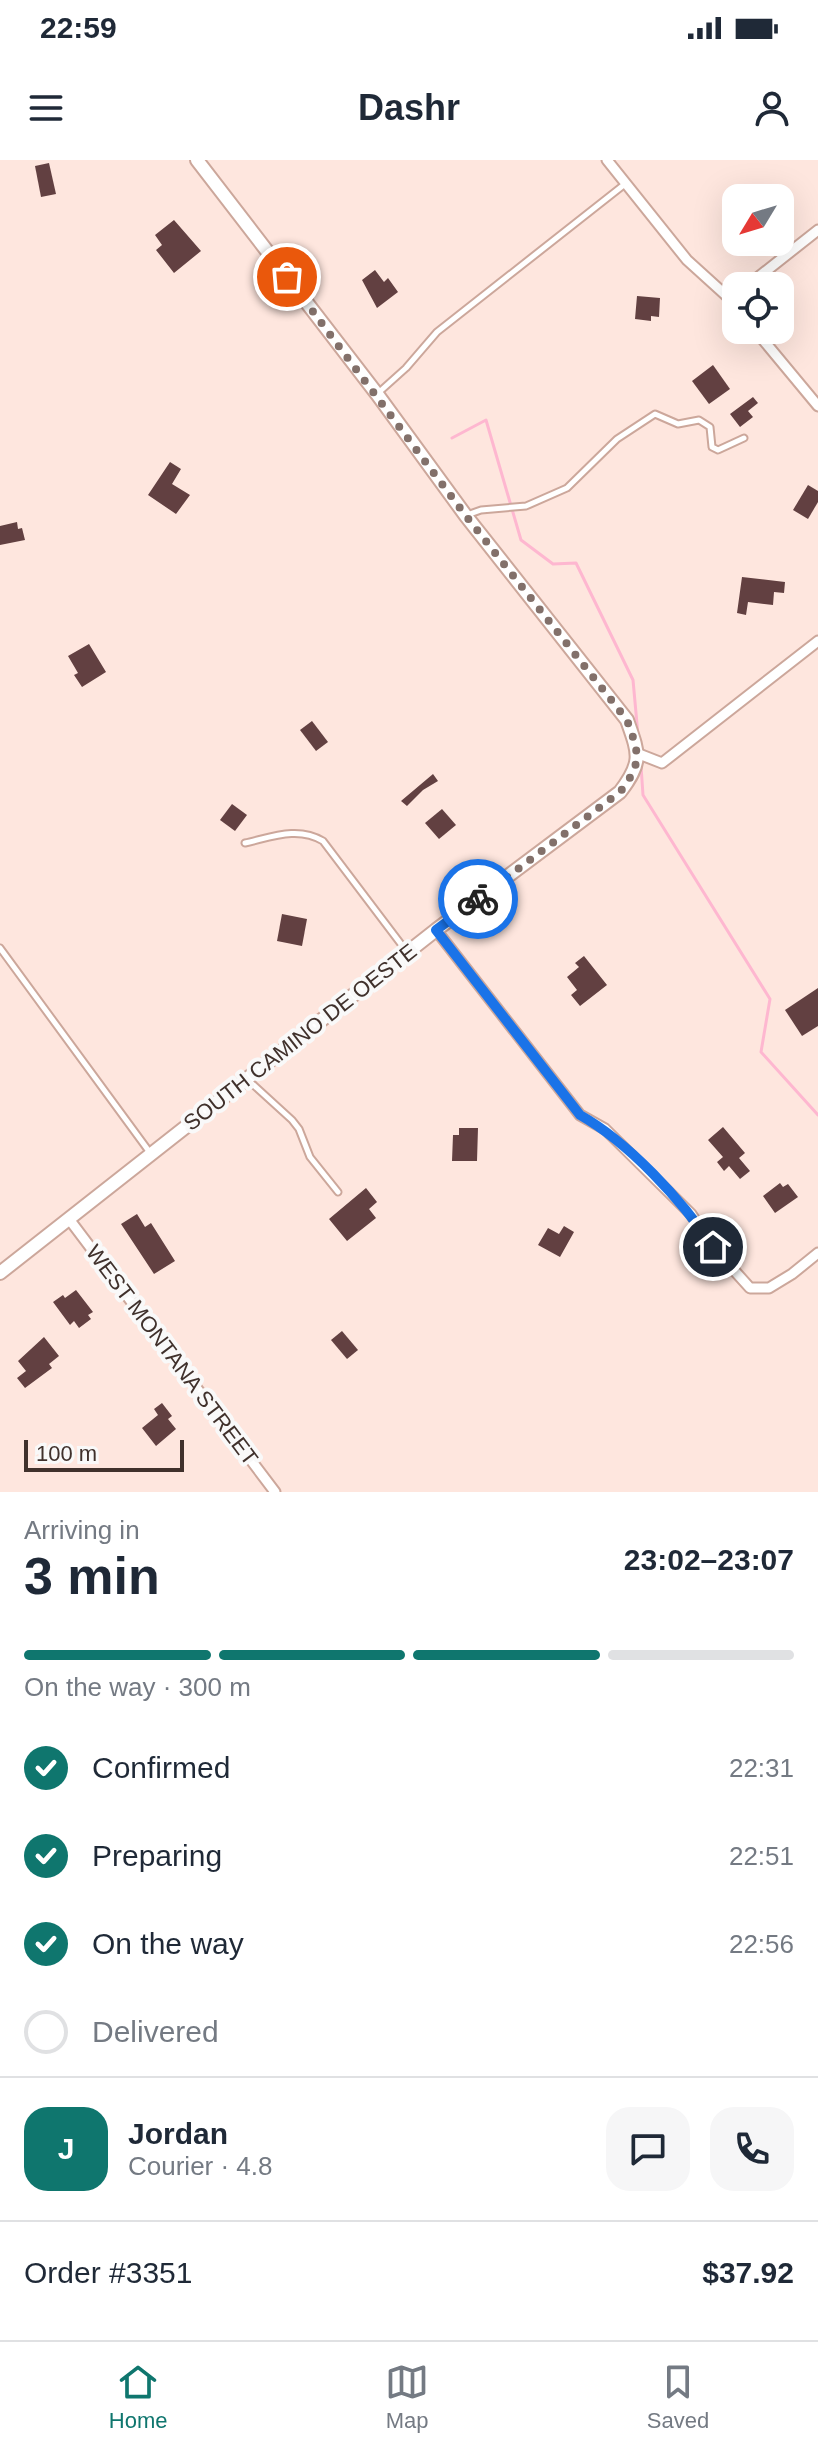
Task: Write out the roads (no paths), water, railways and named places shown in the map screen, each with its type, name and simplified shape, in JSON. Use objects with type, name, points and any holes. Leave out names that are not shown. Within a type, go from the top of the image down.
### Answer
[{"type":"street","points":[[197,160],[377,394],[466,516],[627,720],[639,754],[662,763],[818,641]]},
{"type":"street","points":[[607,160],[687,260],[722,290]]},
{"type":"street","points":[[765,272],[818,230]]},
{"type":"street","points":[[767,344],[818,406]]},
{"type":"street","name":"SOUTH CAMINO DE OESTE","points":[[0,1273],[436,930],[620,792],[634,773],[639,754]]},
{"type":"street","points":[[436,930],[580,1115],[605,1129],[691,1214],[713,1247],[750,1288],[769,1288],[818,1253]]},
{"type":"street","name":"WEST MONTANA STREET","points":[[69,1219],[275,1492]]},
{"type":"lane","points":[[377,394],[406,368],[437,332],[626,184]]},
{"type":"lane","points":[[466,516],[481,510],[526,506],[559,493],[617,439],[655,414],[678,424],[699,420],[710,427],[712,447],[718,450],[744,438]]},
{"type":"lane","points":[[245,843],[297,832],[323,841],[408,953]]},
{"type":"lane","points":[[0,948],[152,1155]]},
{"type":"lane","points":[[247,1079],[292,1120],[310,1157],[338,1192]]},
{"type":"waterway","points":[[452,438],[486,420],[521,540],[553,564],[576,563],[633,680],[638,735]]},
{"type":"waterway","points":[[641,766],[643,795],[770,999],[761,1052],[818,1115]]}]
